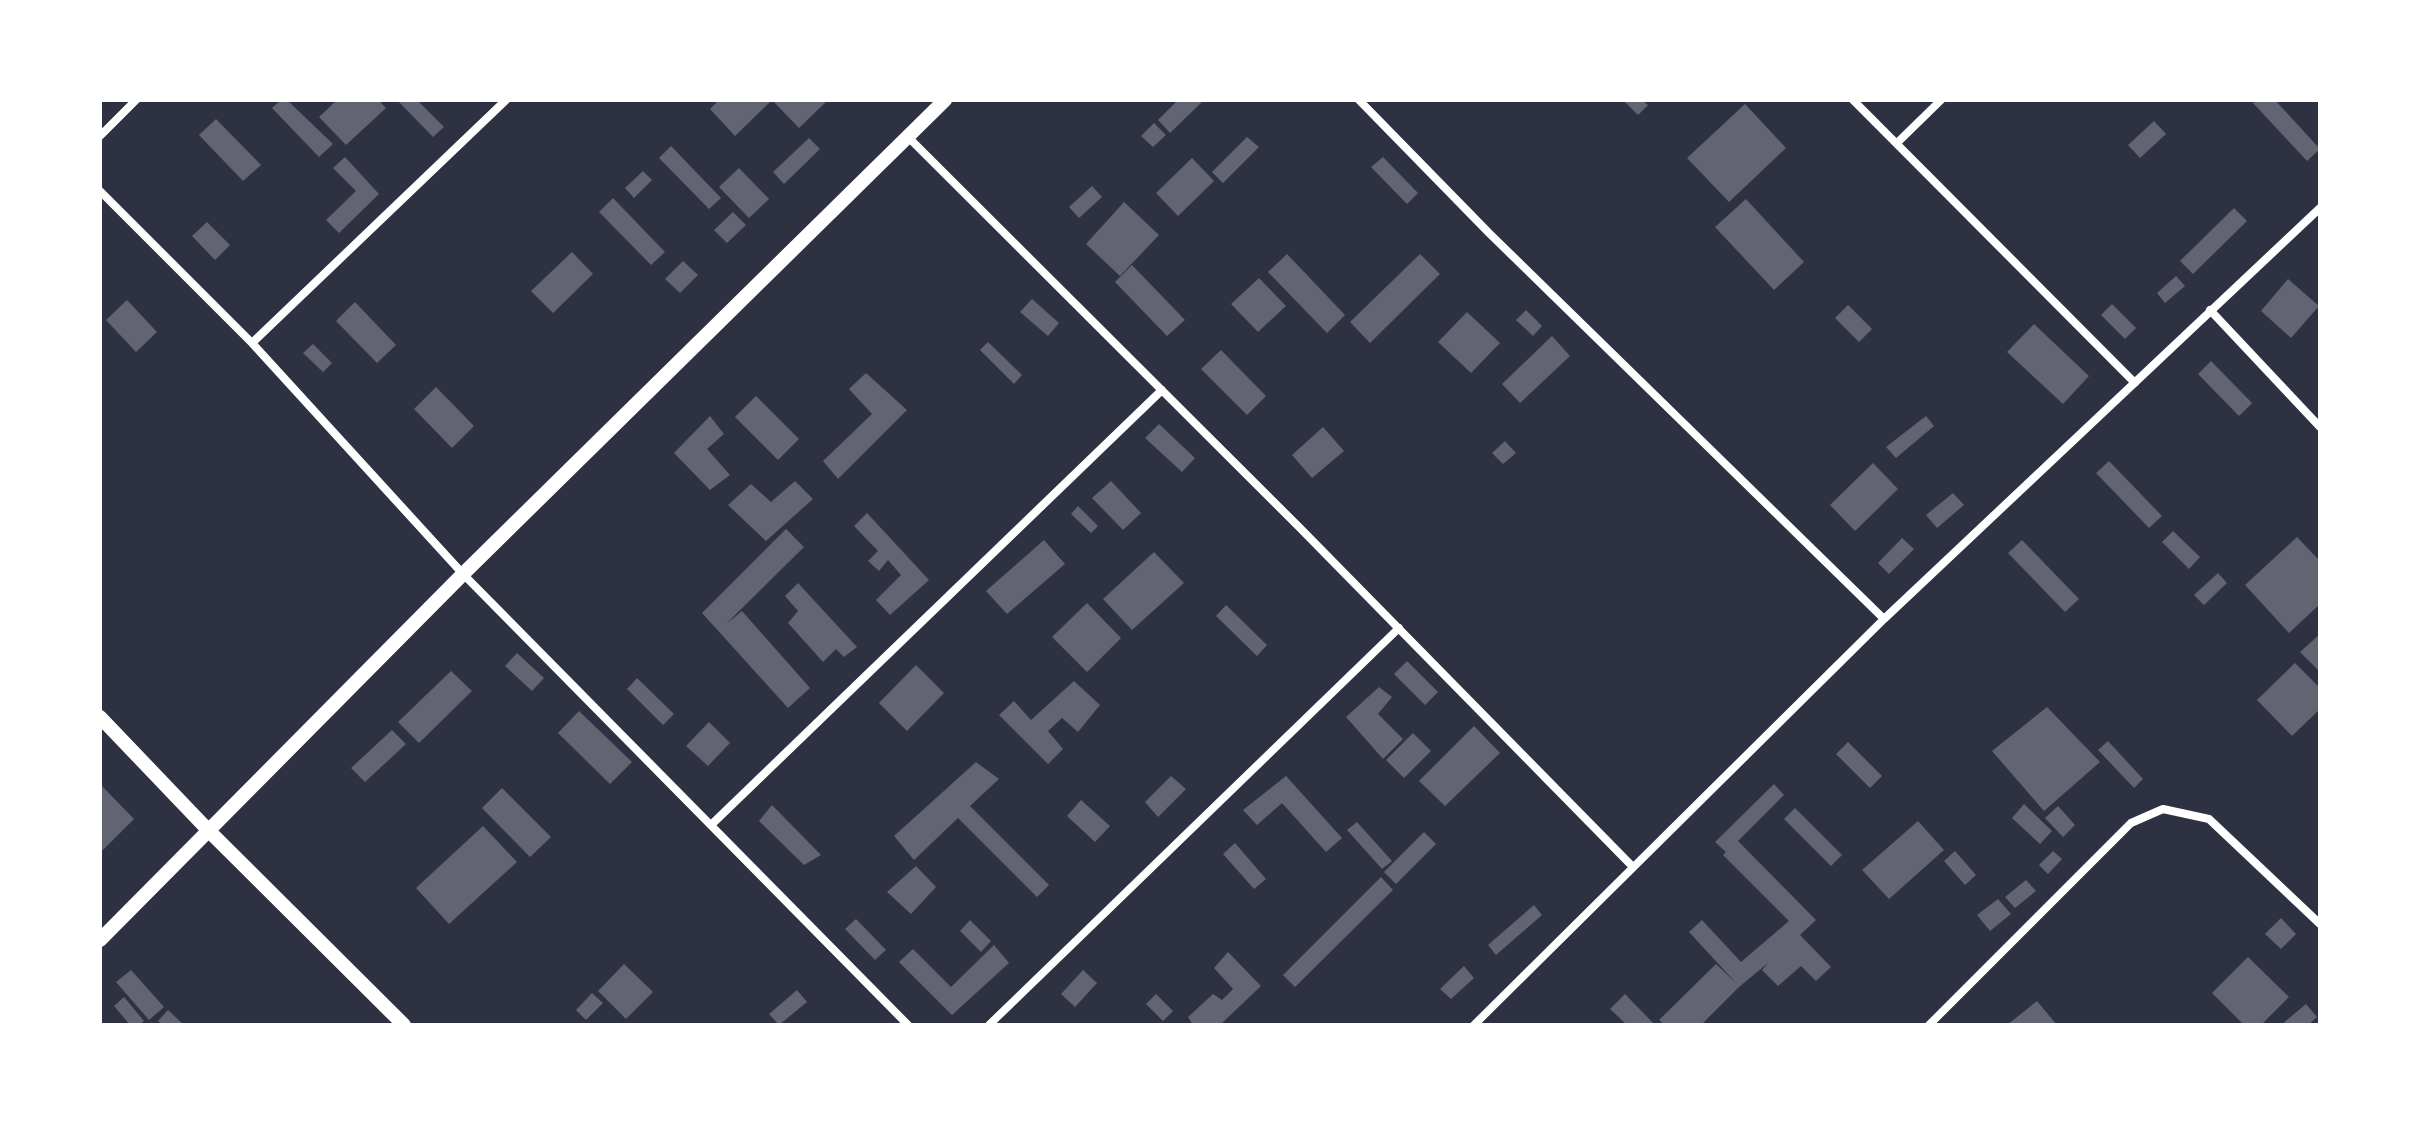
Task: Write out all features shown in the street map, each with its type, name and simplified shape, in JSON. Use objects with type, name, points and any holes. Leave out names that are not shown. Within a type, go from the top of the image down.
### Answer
[{"type":"street","points":[[100,136],[136,100]]},
{"type":"street","points":[[252,343],[506,100]]},
{"type":"street","points":[[100,940],[463,574],[945,100]]},
{"type":"street","points":[[1359,100],[1489,233],[1884,619]]},
{"type":"street","points":[[1853,100],[2135,383]]},
{"type":"street","points":[[1897,143],[1941,100]]},
{"type":"street","points":[[908,137],[1633,867]]},
{"type":"street","points":[[100,191],[252,343],[463,574],[908,1025]]},
{"type":"street","points":[[1474,1025],[1884,619],[2320,208]]},
{"type":"street","points":[[2210,310],[2320,427]]},
{"type":"street","points":[[711,825],[1162,390]]},
{"type":"street","points":[[989,1025],[1399,628]]},
{"type":"street","points":[[100,717],[209,831],[404,1025]]},
{"type":"street","points":[[1929,1025],[2131,823],[2163,809],[2209,819],[2320,924]]},
{"type":"building","points":[[281,100],[287,100],[333,144],[319,157],[272,108]]},
{"type":"building","points":[[337,100],[378,100],[386,108],[346,145],[319,117]]},
{"type":"building","points":[[397,100],[417,100],[444,127],[433,137]]},
{"type":"building","points":[[719,100],[772,100],[735,136],[710,109]]},
{"type":"building","points":[[772,100],[828,100],[799,128]]},
{"type":"building","points":[[1178,100],[1204,100],[1170,133],[1158,120]]},
{"type":"building","points":[[1623,100],[1642,100],[1648,105],[1638,115]]},
{"type":"building","points":[[2257,100],[2275,100],[2320,149],[2307,161],[2253,103]]},
{"type":"building","points":[[1745,104],[1786,148],[1729,202],[1687,158]]},
{"type":"building","points":[[216,119],[261,165],[243,181],[199,135]]},
{"type":"building","points":[[2154,121],[2166,134],[2140,158],[2128,145]]},
{"type":"building","points":[[1154,123],[1166,135],[1153,147],[1141,136]]},
{"type":"building","points":[[1247,137],[1259,147],[1223,183],[1212,172]]},
{"type":"building","points":[[809,138],[820,149],[784,184],[773,172]]},
{"type":"building","points":[[671,146],[721,198],[709,209],[659,158]]},
{"type":"building","points":[[345,157],[379,194],[339,233],[326,220],[356,191],[333,168]]},
{"type":"building","points":[[1383,157],[1418,193],[1407,204],[1371,167]]},
{"type":"building","points":[[1192,158],[1214,181],[1178,216],[1156,193]]},
{"type":"building","points":[[739,168],[769,199],[749,218],[719,187]]},
{"type":"building","points":[[643,171],[652,180],[634,198],[625,188]]},
{"type":"building","points":[[1092,186],[1102,197],[1079,218],[1069,207]]},
{"type":"building","points":[[613,198],[665,252],[651,265],[599,212]]},
{"type":"building","points":[[1746,199],[1804,262],[1774,290],[1715,227]]},
{"type":"building","points":[[1124,202],[1159,235],[1120,276],[1086,244]]},
{"type":"building","points":[[2234,208],[2247,221],[2193,274],[2180,261]]},
{"type":"building","points":[[733,212],[746,225],[727,243],[714,230]]},
{"type":"building","points":[[207,222],[230,245],[215,260],[192,236]]},
{"type":"building","points":[[572,252],[593,274],[553,313],[531,291]]},
{"type":"building","points":[[1287,254],[1345,315],[1327,333],[1268,272]]},
{"type":"building","points":[[1420,254],[1440,274],[1370,343],[1350,322]]},
{"type":"building","points":[[683,261],[698,275],[680,293],[665,279]]},
{"type":"building","points":[[1132,265],[1185,320],[1167,336],[1115,282]]},
{"type":"building","points":[[2176,276],[2185,286],[2165,303],[2157,293]]},
{"type":"building","points":[[1259,278],[1286,306],[1258,332],[1231,304]]},
{"type":"building","points":[[2288,279],[2319,306],[2291,338],[2261,311]]},
{"type":"building","points":[[1032,299],[1059,323],[1048,336],[1020,312]]},
{"type":"building","points":[[127,300],[157,332],[136,352],[106,320]]},
{"type":"building","points":[[355,302],[396,345],[377,363],[336,321]]},
{"type":"building","points":[[2112,304],[2136,328],[2125,339],[2101,315]]},
{"type":"building","points":[[1848,305],[1872,329],[1859,342],[1835,318]]},
{"type":"building","points":[[1526,310],[1542,326],[1533,336],[1516,320]]},
{"type":"building","points":[[1467,312],[1500,343],[1471,373],[1438,342]]},
{"type":"building","points":[[2034,324],[2089,376],[2063,404],[2007,352]]},
{"type":"building","points":[[1552,336],[1570,356],[1520,403],[1502,384]]},
{"type":"building","points":[[988,342],[1022,375],[1014,384],[980,350]]},
{"type":"building","points":[[313,344],[332,363],[323,372],[303,353]]},
{"type":"building","points":[[1221,350],[1266,396],[1247,415],[1201,369]]},
{"type":"building","points":[[2211,361],[2252,403],[2239,416],[2198,374]]},
{"type":"building","points":[[866,373],[907,410],[838,479],[823,461],[872,414],[849,389]]},
{"type":"building","points":[[436,387],[474,426],[452,448],[414,409]]},
{"type":"building","points":[[756,396],[799,439],[778,460],[735,417]]},
{"type":"building","points":[[710,416],[724,434],[707,449],[730,475],[710,490],[674,453]]},
{"type":"building","points":[[1926,416],[1934,426],[1896,458],[1886,447]]},
{"type":"building","points":[[1159,424],[1195,458],[1182,472],[1145,438]]},
{"type":"building","points":[[1323,427],[1344,451],[1312,478],[1292,455]]},
{"type":"building","points":[[1505,441],[1516,453],[1503,464],[1492,453]]},
{"type":"building","points":[[2109,461],[2162,516],[2149,528],[2096,473]]},
{"type":"building","points":[[1873,463],[1898,489],[1855,531],[1830,505]]},
{"type":"building","points":[[795,481],[813,499],[766,541],[728,505],[751,484],[771,502]]},
{"type":"building","points":[[1111,481],[1141,513],[1123,530],[1092,498]]},
{"type":"building","points":[[1953,493],[1964,505],[1937,528],[1926,515]]},
{"type":"building","points":[[1078,506],[1098,526],[1091,533],[1071,514]]},
{"type":"building","points":[[867,513],[929,580],[890,615],[876,600],[901,575],[888,560],[879,571],[868,561],[878,551],[854,526]]},
{"type":"building","points":[[786,529],[804,547],[726,624],[742,611],[810,688],[788,708],[702,613]]},
{"type":"building","points":[[2173,531],[2200,557],[2189,569],[2162,542]]},
{"type":"building","points":[[2297,537],[2320,561],[2320,604],[2289,633],[2245,585]]},
{"type":"building","points":[[1902,538],[1914,549],[1889,574],[1878,563]]},
{"type":"building","points":[[1044,540],[1065,564],[1007,614],[986,591]]},
{"type":"building","points":[[2022,540],[2079,599],[2065,612],[2008,553]]},
{"type":"building","points":[[1154,552],[1184,583],[1132,630],[1103,599]]},
{"type":"building","points":[[2218,573],[2227,583],[2204,605],[2194,595]]},
{"type":"building","points":[[798,583],[857,647],[844,657],[836,649],[823,662],[788,623],[798,611],[785,596]]},
{"type":"building","points":[[1087,603],[1121,638],[1087,672],[1052,637]]},
{"type":"building","points":[[1226,605],[1267,645],[1257,656],[1216,616]]},
{"type":"building","points":[[2320,634],[2320,672],[2300,652]]},
{"type":"building","points":[[517,653],[544,678],[532,691],[505,666]]},
{"type":"building","points":[[1407,661],[1438,692],[1425,705],[1394,674]]},
{"type":"building","points":[[2295,663],[2320,688],[2320,709],[2292,736],[2257,700]]},
{"type":"building","points":[[916,665],[944,693],[907,731],[879,703]]},
{"type":"building","points":[[451,671],[472,691],[419,743],[398,722]]},
{"type":"building","points":[[637,678],[674,714],[663,725],[627,689]]},
{"type":"building","points":[[1074,681],[1100,705],[1078,732],[1062,718],[1048,731],[1063,749],[1048,764],[999,715],[1014,701],[1031,720]]},
{"type":"building","points":[[1379,687],[1392,697],[1378,714],[1403,739],[1383,759],[1346,717]]},
{"type":"building","points":[[2047,707],[2100,762],[2044,811],[1992,751]]},
{"type":"building","points":[[579,711],[632,762],[610,784],[558,733]]},
{"type":"building","points":[[709,722],[730,743],[708,766],[686,746]]},
{"type":"building","points":[[1474,726],[1500,753],[1445,806],[1419,781]]},
{"type":"building","points":[[392,730],[406,744],[365,782],[351,768]]},
{"type":"building","points":[[1413,733],[1431,751],[1404,778],[1386,760]]},
{"type":"building","points":[[2108,741],[2143,779],[2134,788],[2098,750]]},
{"type":"building","points":[[1848,742],[1882,776],[1870,788],[1836,754]]},
{"type":"building","points":[[976,762],[999,779],[970,806],[1049,885],[1037,897],[958,818],[914,860],[894,836]]},
{"type":"building","points":[[1171,776],[1186,789],[1158,817],[1145,802]]},
{"type":"building","points":[[1286,776],[1342,838],[1326,852],[1282,803],[1257,825],[1243,810]]},
{"type":"building","points":[[100,784],[134,819],[103,850],[100,847]]},
{"type":"building","points":[[1774,784],[1784,795],[1738,841],[1816,920],[1800,935],[1831,967],[1816,981],[1801,966],[1778,986],[1762,970],[1768,963],[1701,1025],[1665,1025],[1659,1020],[1716,964],[1736,983],[1689,932],[1702,920],[1741,962],[1789,921],[1723,855],[1726,852],[1715,842]]},
{"type":"building","points":[[502,788],[551,837],[530,857],[482,808]]},
{"type":"building","points":[[1081,800],[1110,826],[1095,842],[1067,816]]},
{"type":"building","points":[[2024,804],[2052,831],[2040,844],[2012,818]]},
{"type":"building","points":[[772,805],[821,855],[804,865],[759,821]]},
{"type":"building","points":[[2058,806],[2075,825],[2063,837],[2045,818]]},
{"type":"building","points":[[1795,808],[1842,855],[1831,866],[1784,819]]},
{"type":"building","points":[[1918,821],[1944,850],[1889,899],[1862,870]]},
{"type":"building","points":[[1357,822],[1392,861],[1382,869],[1347,830]]},
{"type":"building","points":[[483,826],[517,862],[449,924],[416,888]]},
{"type":"building","points":[[1424,832],[1436,844],[1396,884],[1384,872]]},
{"type":"building","points":[[1235,843],[1266,879],[1254,889],[1223,854]]},
{"type":"building","points":[[1955,851],[1976,875],[1965,885],[1944,861]]},
{"type":"building","points":[[2053,851],[2062,859],[2048,874],[2039,865]]},
{"type":"building","points":[[916,866],[936,887],[911,914],[887,892]]},
{"type":"building","points":[[1381,877],[1393,890],[1295,987],[1283,975]]},
{"type":"building","points":[[2026,880],[2036,891],[2015,908],[2005,897]]},
{"type":"building","points":[[1998,899],[2011,914],[1990,931],[1977,915]]},
{"type":"building","points":[[1534,905],[1542,915],[1496,955],[1488,945]]},
{"type":"building","points":[[2281,918],[2296,934],[2281,949],[2265,934]]},
{"type":"building","points":[[856,919],[886,950],[875,960],[845,929]]},
{"type":"building","points":[[970,920],[991,941],[981,952],[960,931]]},
{"type":"building","points":[[994,945],[1009,963],[952,1015],[899,962],[913,949],[951,987]]},
{"type":"building","points":[[1228,952],[1261,986],[1220,1025],[1193,1025],[1188,1017],[1213,994],[1222,1000],[1233,989],[1214,968]]},
{"type":"building","points":[[2248,957],[2289,997],[2261,1025],[2244,1025],[2212,993]]},
{"type":"building","points":[[624,964],[653,992],[626,1019],[598,991]]},
{"type":"building","points":[[1464,966],[1474,978],[1451,999],[1440,989]]},
{"type":"building","points":[[131,970],[164,1007],[149,1020],[116,982]]},
{"type":"building","points":[[1083,970],[1097,983],[1075,1007],[1061,994]]},
{"type":"building","points":[[797,990],[807,1002],[779,1025],[769,1014]]},
{"type":"building","points":[[592,993],[603,1003],[586,1020],[576,1010]]},
{"type":"building","points":[[1156,994],[1173,1011],[1163,1021],[1146,1004]]},
{"type":"building","points":[[1625,994],[1655,1025],[1627,1025],[1610,1009]]},
{"type":"building","points":[[124,997],[144,1021],[139,1025],[130,1025],[114,1006]]},
{"type":"building","points":[[2037,1001],[2057,1025],[2007,1025]]},
{"type":"building","points":[[2306,1004],[2317,1017],[2308,1025],[2281,1025]]},
{"type":"building","points":[[168,1010],[184,1025],[163,1025],[158,1021]]}]
